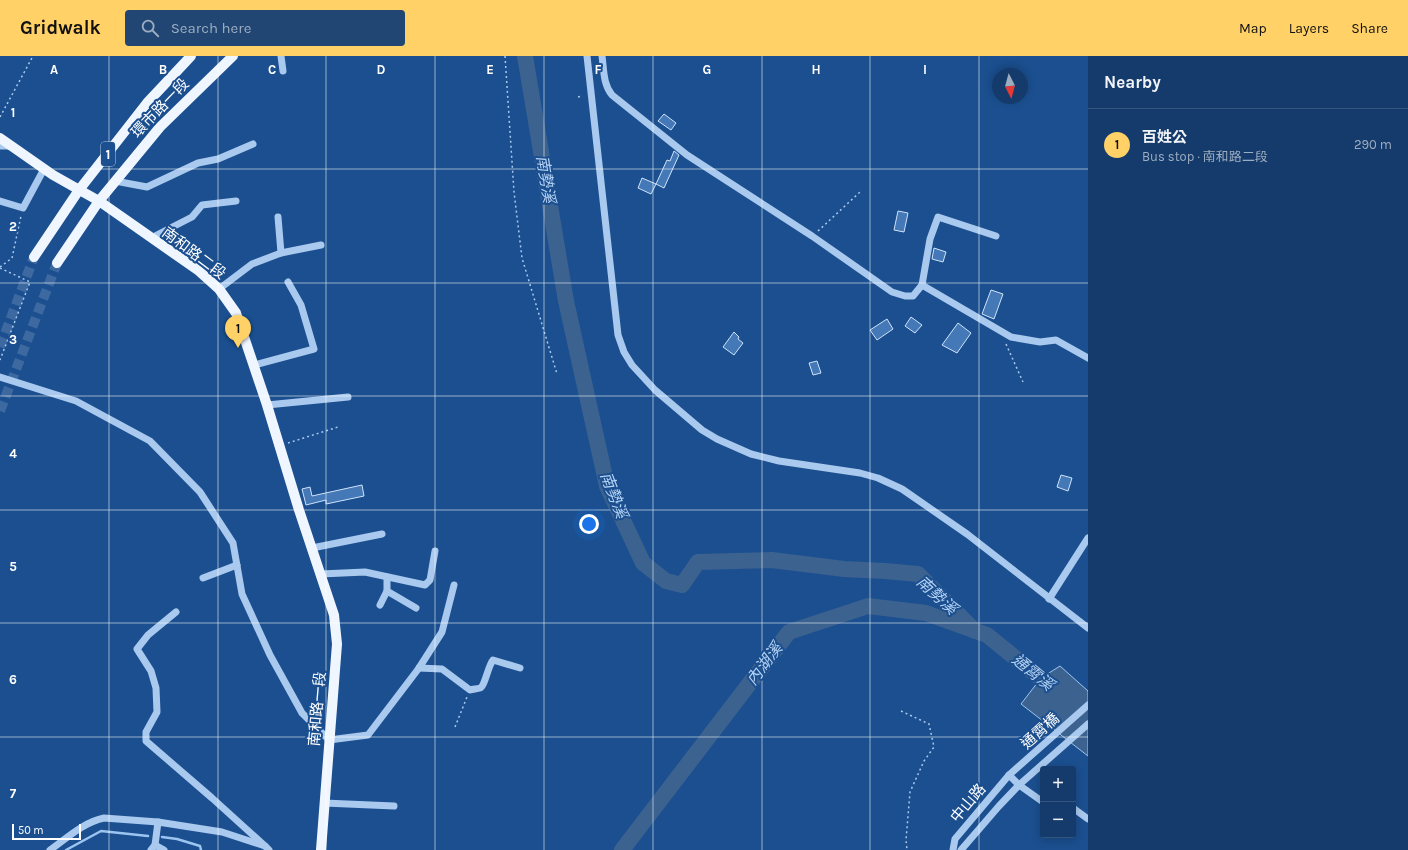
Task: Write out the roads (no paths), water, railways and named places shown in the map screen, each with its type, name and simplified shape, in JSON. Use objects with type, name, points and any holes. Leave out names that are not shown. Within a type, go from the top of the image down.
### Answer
[{"type":"main road","name":"環市路一段","points":[[34,257],[79,190],[147,103],[191,56]]},
{"type":"main road","name":"環市路一段","points":[[57,263],[99,201],[160,127],[233,56]]},
{"type":"main road","name":"南和路二段","points":[[0,138],[5,146],[99,201],[199,271],[219,289],[236,313],[321,574]]},
{"type":"main road","name":"南和路一段","points":[[321,574],[334,615],[337,644],[321,850]]},
{"type":"street","points":[[281,56],[282,71]]},
{"type":"street","points":[[587,56],[618,335],[624,352],[632,365],[655,390],[702,430],[717,439],[751,454],[778,461],[860,473],[878,478],[902,490],[967,534],[1088,628]]},
{"type":"street","points":[[602,56],[605,84],[612,95],[687,155],[812,236],[892,292],[904,296],[913,296],[922,285],[930,239],[938,218],[996,236]]},
{"type":"street","points":[[115,181],[146,187],[198,163],[218,159],[253,144]]},
{"type":"street","points":[[0,201],[22,208],[44,169]]},
{"type":"street","points":[[150,238],[192,217],[202,205],[236,201]]},
{"type":"street","points":[[278,217],[281,253]]},
{"type":"street","points":[[219,289],[252,264],[281,253],[320,245]]},
{"type":"street","points":[[254,365],[314,349],[301,305],[288,282]]},
{"type":"street","points":[[922,285],[1010,337],[1040,342],[1056,340],[1088,358]]},
{"type":"street","points":[[0,378],[76,401],[150,441],[200,492],[233,543],[242,594],[270,655],[302,713],[329,740],[368,735],[418,668],[442,632],[454,585]]},
{"type":"street","points":[[267,405],[348,397]]},
{"type":"street","points":[[312,548],[382,534]]},
{"type":"street","points":[[1049,599],[1088,538]]},
{"type":"street","points":[[321,574],[366,572],[425,585],[430,580],[435,551]]},
{"type":"street","points":[[203,578],[237,565]]},
{"type":"street","points":[[380,605],[387,591],[387,577]]},
{"type":"street","points":[[387,591],[416,608]]},
{"type":"street","points":[[176,612],[148,635],[137,649],[151,671],[156,688],[157,712],[146,732],[146,741],[267,848]]},
{"type":"street","points":[[418,668],[442,669],[470,690],[484,686],[488,667],[493,660],[520,668]]},
{"type":"street","name":"通霄橋","points":[[1009,775],[1088,705]]},
{"type":"street","name":"通霄橋","points":[[1019,785],[1088,724]]},
{"type":"street","points":[[1009,775],[1019,785],[1040,800]]},
{"type":"street","name":"中山路","points":[[953,850],[955,838],[1009,775]]},
{"type":"street","name":"中山路","points":[[961,850],[1019,785]]},
{"type":"street","points":[[324,803],[394,806]]},
{"type":"street","points":[[1076,810],[1088,819]]},
{"type":"street","points":[[50,850],[96,819],[104,818],[158,822],[222,832],[267,848]]},
{"type":"street","points":[[158,822],[153,847],[164,850]]},
{"type":"water","points":[[1060,666],[1088,691],[1088,756],[1021,704],[1041,678]]},
{"type":"waterway","name":"南勢溪","points":[[525,56],[566,301],[607,486],[643,563],[666,581],[682,585],[698,562],[772,560],[844,569],[918,574],[975,631]]},
{"type":"waterway","name":"內湖溪","points":[[622,850],[789,632],[868,606],[926,613],[987,635],[1088,717]]},
{"type":"waterway","points":[[66,850],[101,831],[148,836]]},
{"type":"waterway","points":[[162,837],[177,839],[200,846],[201,850]]},
{"type":"tunnel","points":[[0,347],[34,257]]},
{"type":"tunnel","points":[[0,411],[57,263]]},
{"type":"place","name":"百姓公","points":[[238,348]]},
{"type":"water label","name":"通霄溪","points":[[1033,672]]}]
